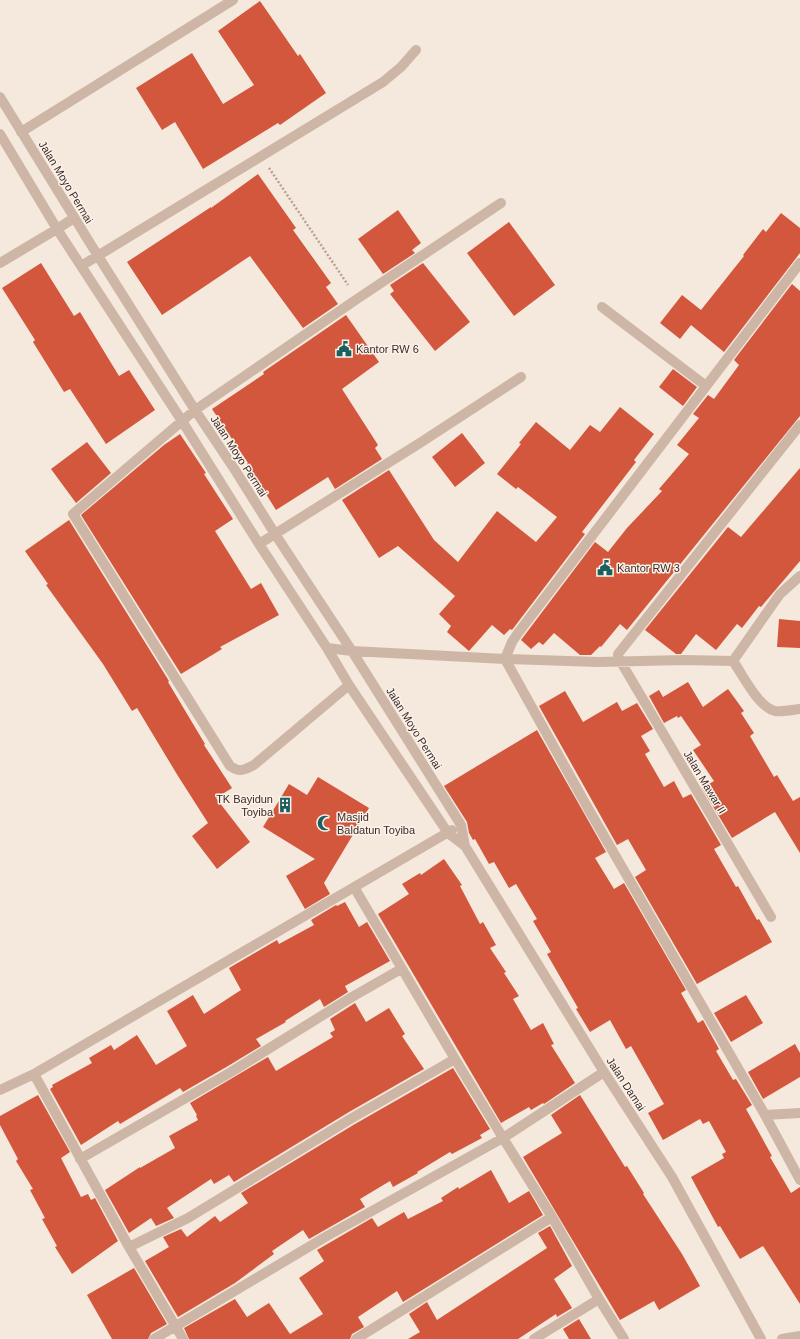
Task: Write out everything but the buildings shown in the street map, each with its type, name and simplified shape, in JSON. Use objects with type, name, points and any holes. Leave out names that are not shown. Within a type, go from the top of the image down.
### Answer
[{"type":"street","points":[[21,132],[234,0]]},
{"type":"street","points":[[81,266],[383,82],[401,67],[416,50]]},
{"type":"street","name":"Jalan Moyo Permai","points":[[0,97],[195,410],[352,651],[461,825]]},
{"type":"street","points":[[0,134],[81,266],[182,421],[258,544],[349,685],[448,833],[465,846]]},
{"type":"street","points":[[349,685],[254,764],[242,771],[236,770],[230,766],[199,718],[73,514],[195,410],[501,203]]},
{"type":"street","points":[[0,263],[74,218]]},
{"type":"street","points":[[505,659],[512,642],[800,263]]},
{"type":"street","points":[[602,307],[706,386]]},
{"type":"street","points":[[258,544],[423,442],[521,377]]},
{"type":"street","points":[[619,661],[618,654],[800,425]]},
{"type":"street","points":[[733,661],[780,594],[800,576]]},
{"type":"street","points":[[326,648],[352,651],[505,659],[598,662],[684,660],[733,661]]},
{"type":"street","points":[[505,659],[589,810],[765,1115],[800,1180]]},
{"type":"street","name":"Jalan Mawar II","points":[[619,661],[770,917]]},
{"type":"street","points":[[733,661],[757,697],[767,707],[775,711],[800,709]]},
{"type":"street","points":[[0,1090],[34,1074],[461,825],[465,846]]},
{"type":"street","name":"Jalan Damai","points":[[465,846],[604,1072],[672,1177],[761,1339]]},
{"type":"street","points":[[354,887],[401,969],[552,1217],[599,1299],[624,1339]]},
{"type":"street","points":[[80,1158],[231,1072],[352,997],[401,969]]},
{"type":"street","points":[[129,1247],[188,1218],[352,1118],[455,1059]]},
{"type":"street","points":[[154,1339],[327,1236],[503,1138],[604,1072]]},
{"type":"street","points":[[34,1074],[129,1247],[183,1339]]},
{"type":"street","points":[[765,1115],[800,1113]]},
{"type":"street","points":[[356,1339],[552,1217]]},
{"type":"street","points":[[534,1339],[599,1299]]},
{"type":"street","points":[[782,1339],[800,1336]]},
{"type":"path","points":[[261,156],[357,299]]},
{"type":"place","name":"Kantor RW 6","points":[[344,349]]},
{"type":"place","name":"Kantor RW 3","points":[[605,568]]},
{"type":"place","name":"TK Bayidun Toyiba","points":[[285,805]]},
{"type":"place","name":"Masjid Baldatun Toyiba","points":[[325,823]]}]
